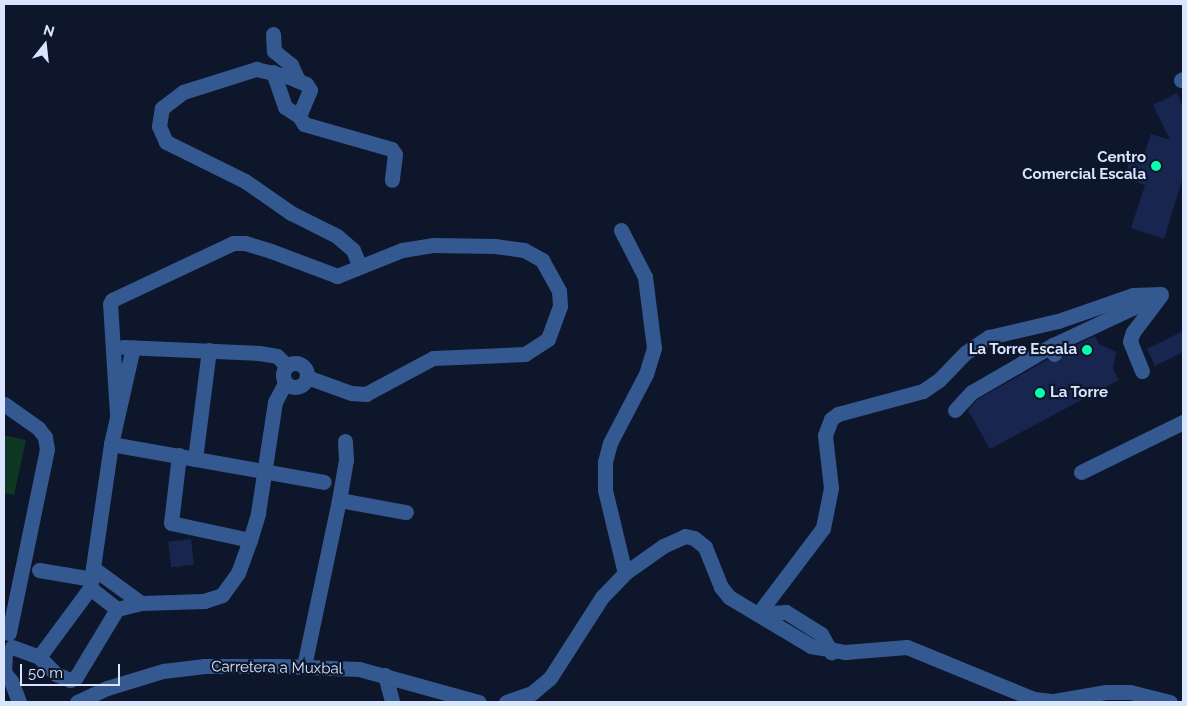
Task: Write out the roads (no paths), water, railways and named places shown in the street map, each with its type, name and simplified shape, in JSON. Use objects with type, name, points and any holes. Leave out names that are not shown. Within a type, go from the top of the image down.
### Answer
[{"type":"street","points":[[274,34],[274,51],[291,66],[298,80]]},
{"type":"street","points":[[300,116],[310,90],[298,80],[274,72],[256,69],[170,99],[162,108],[158,119],[160,134],[177,149],[245,181],[291,213],[337,236],[353,250],[358,262],[356,268]]},
{"type":"street","points":[[274,72],[285,106],[300,116],[312,129],[391,149],[395,154],[392,180]]},
{"type":"street","points":[[621,230],[645,277],[654,348],[646,374],[610,443],[605,462],[605,490],[625,573]]},
{"type":"street","points":[[117,414],[110,304],[112,300],[217,248],[245,243],[337,276],[402,250],[433,244],[513,248],[542,260],[554,280],[560,306],[548,339],[524,354],[433,358],[366,394],[351,393],[307,377],[300,365],[287,366]]},
{"type":"street","points":[[758,614],[823,528],[830,488],[824,435],[831,419],[838,414],[924,391],[939,380],[965,353],[989,337],[1058,321],[1133,295],[1162,294]]},
{"type":"street","points":[[955,410],[972,392],[1162,294]]},
{"type":"street","points":[[1142,371],[1130,341],[1133,332],[1162,294]]},
{"type":"street","points":[[113,347],[209,350],[270,355],[282,359],[287,366]]},
{"type":"street","points":[[39,657],[92,579],[111,444],[132,347]]},
{"type":"street","points":[[195,459],[209,350]]},
{"type":"street","points":[[7,644],[39,657],[56,674],[66,680],[73,679],[117,609],[142,603],[204,601],[222,595],[238,572],[250,540],[276,402],[285,383],[282,374],[287,366]]},
{"type":"street","points":[[285,383],[298,387],[307,377]]},
{"type":"street","points":[[4,404],[38,428],[46,442],[7,644],[4,672],[19,702]]},
{"type":"street","points":[[1081,472],[1183,422]]},
{"type":"street","points":[[304,666],[339,500],[346,460],[345,441]]},
{"type":"street","points":[[111,444],[324,482]]},
{"type":"street","points":[[179,455],[171,523],[250,540]]},
{"type":"street","points":[[339,500],[406,512]]},
{"type":"street","points":[[506,702],[532,693],[550,678],[602,597],[625,573],[662,546],[685,536],[700,542],[712,562],[721,587],[740,604],[784,632],[831,652],[907,647],[1034,699],[1054,701],[1106,692],[1130,692],[1170,702]]},
{"type":"street","points":[[38,570],[92,579],[142,603]]},
{"type":"street","points":[[92,579],[117,609]]},
{"type":"street","name":"Carretera a Muxbal","points":[[77,702],[107,688],[171,670],[304,666],[334,666],[389,689],[479,702]]},
{"type":"place","name":"Centro Comercial Escala","points":[[1156,166]]},
{"type":"place","name":"La Torre Escala","points":[[1087,350]]},
{"type":"place","name":"La Torre","points":[[1040,393]]}]
